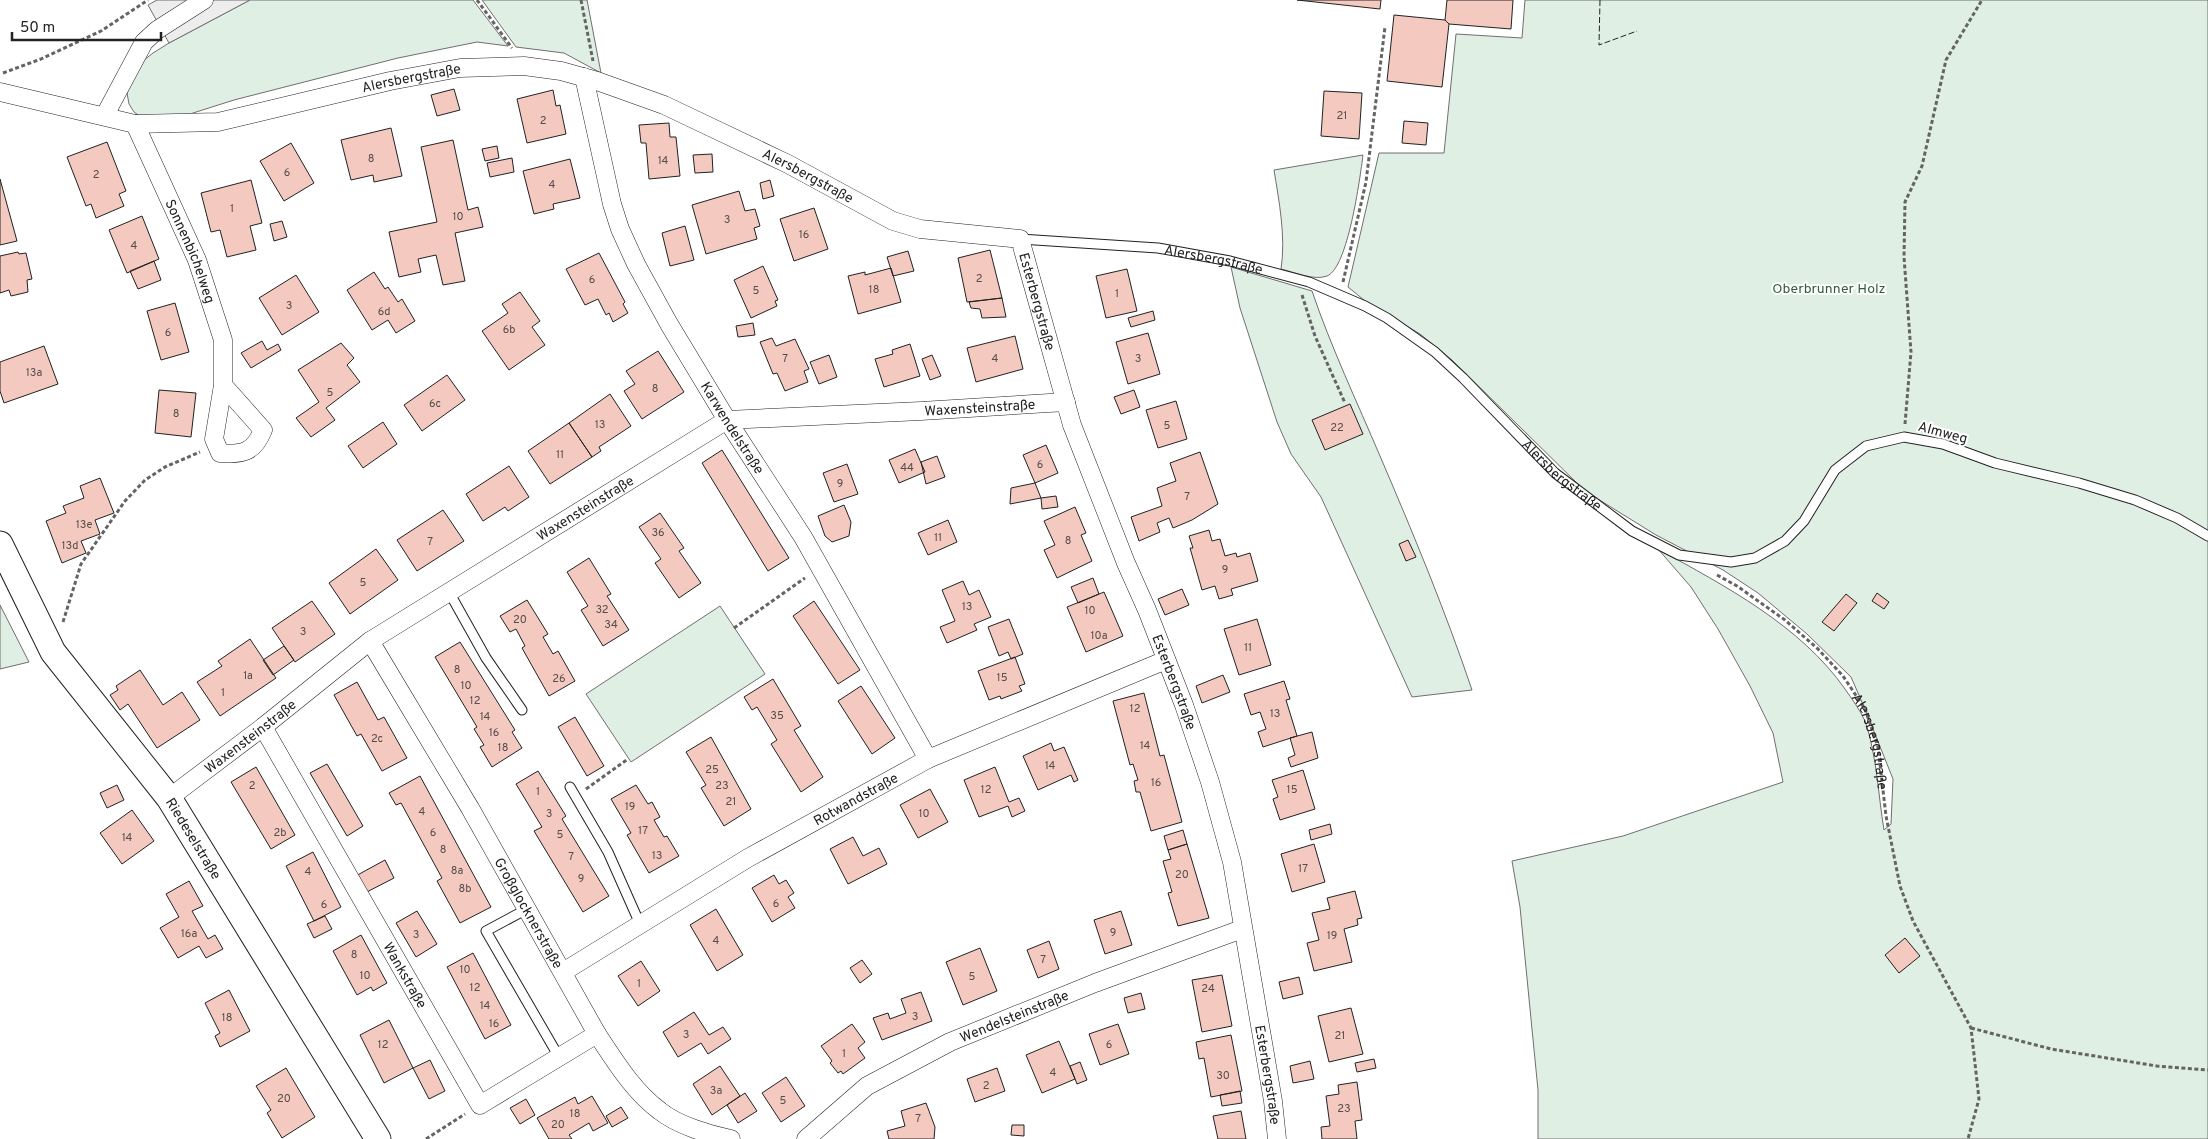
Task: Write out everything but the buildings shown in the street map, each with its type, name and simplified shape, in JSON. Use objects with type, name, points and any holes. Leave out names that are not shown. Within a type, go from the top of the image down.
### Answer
[{"type":"street","points":[[105,115],[144,42],[157,30],[204,0]]},
{"type":"street","name":"Alersbergstraße","points":[[0,92],[105,115],[135,124],[218,122],[390,82],[460,68],[524,66],[590,79],[664,105],[788,164],[893,220],[920,229],[1020,239]]},
{"type":"street","name":"Karwendelstraße","points":[[590,79],[612,204],[620,229],[636,264],[669,324],[727,420],[803,537],[928,759]]},
{"type":"street","name":"Sonnenbichelweg","points":[[135,124],[198,260],[223,340],[223,385],[214,439],[217,445]]},
{"type":"street","name":"Esterbergstraße","points":[[1020,239],[1072,425],[1184,705],[1218,809],[1232,862],[1277,1139]]},
{"type":"street","points":[[217,445],[220,453],[239,454],[258,444],[263,430],[223,385]]},
{"type":"street","name":"Waxensteinstraße","points":[[169,798],[263,727],[370,640],[727,420],[1066,402]]},
{"type":"street","name":"Riedeselstraße","points":[[0,544],[53,652],[169,798],[378,1139]]},
{"type":"street","name":"Großglocknerstraße","points":[[370,640],[470,808],[597,1034],[616,1064],[660,1112],[706,1134],[731,1139]]},
{"type":"street","name":"Rotwandstraße","points":[[562,972],[748,858],[928,759],[1166,660]]},
{"type":"street","name":"Wankstraße","points":[[263,727],[480,1105]]},
{"type":"street","name":"Wendelsteinstraße","points":[[806,1139],[867,1086],[950,1042],[1062,996],[1242,929]]},
{"type":"street","points":[[480,1105],[597,1034]]},
{"type":"lane","name":"Alersbergstraße","points":[[1020,239],[1158,248],[1230,261],[1299,279],[1340,294],[1387,318],[1435,352],[1463,378],[1554,473],[1632,531],[1679,555]]},
{"type":"lane","name":"Almweg","points":[[1679,555],[1731,562],[1755,558],[1785,541],[1804,520],[1834,470],[1866,446],[1904,437],[1943,444],[1995,463],[2079,483],[2135,500],[2177,518],[2208,536]]},
{"type":"lane","points":[[449,592],[486,658],[522,710]]},
{"type":"lane","points":[[570,786],[608,852],[640,924]]},
{"type":"lane","points":[[527,908],[486,931],[559,1057]]},
{"type":"path","points":[[0,74],[84,40],[102,31],[148,0]]},
{"type":"path","points":[[478,0],[524,66]]},
{"type":"path","points":[[581,0],[590,79]]},
{"type":"path","points":[[1904,437],[1911,352],[1904,257],[1905,202],[1922,166],[1946,60],[1982,0]]},
{"type":"path","points":[[1340,294],[1366,182],[1386,27]]},
{"type":"path","points":[[1299,279],[1315,336],[1344,403]]},
{"type":"path","points":[[53,652],[81,564],[125,501],[145,480],[165,467],[217,445]]},
{"type":"path","points":[[734,628],[820,567]]},
{"type":"path","name":"Alersbergstraße","points":[[1712,572],[1737,586],[1785,620],[1818,649],[1843,676],[1865,709],[1878,747],[1886,816],[1900,886],[1913,921],[1971,1028],[1979,1099],[1968,1139]]},
{"type":"path","points":[[576,797],[628,759]]},
{"type":"path","points":[[1971,1028],[2051,1049],[2157,1066],[2208,1070]]},
{"type":"path","points":[[426,1139],[480,1105]]},
{"type":"green space","points":[[250,0],[473,0],[508,46],[477,42],[398,58],[234,100],[171,120],[141,117],[134,112],[129,104],[127,93],[139,64],[169,43]]},
{"type":"green space","points":[[482,0],[587,0],[601,73],[564,53],[516,47]]},
{"type":"green space","name":"Oberbrunner Holz","points":[[1525,0],[2208,0],[2208,1139],[1538,1139],[1538,1090],[1520,907],[1512,861],[1623,836],[1783,782],[1773,733],[1750,686],[1718,629],[1691,587],[1658,549],[1709,577],[1760,609],[1784,626],[1827,666],[1845,689],[1865,721],[1875,761],[1884,830],[1891,824],[1893,779],[1851,677],[1807,634],[1758,593],[1723,570],[1656,535],[1585,491],[1452,360],[1420,334],[1364,300],[1348,287],[1379,153],[1444,153],[1456,34],[1522,38]]},
{"type":"green space","points":[[1363,155],[1352,221],[1341,257],[1334,269],[1327,276],[1316,277],[1304,276],[1281,269],[1283,244],[1274,170]]},
{"type":"green space","points":[[1231,267],[1312,291],[1336,354],[1428,572],[1472,690],[1412,697],[1321,497],[1291,454],[1277,422],[1240,308]]},
{"type":"green space","points":[[0,605],[29,662],[0,669]]},
{"type":"green space","points":[[720,606],[765,674],[631,762],[586,694]]},
{"type":"shaded area","points":[[157,0],[250,0],[169,43],[148,5]]},
{"type":"fence","points":[[1600,0],[1599,45],[1637,31]]}]
